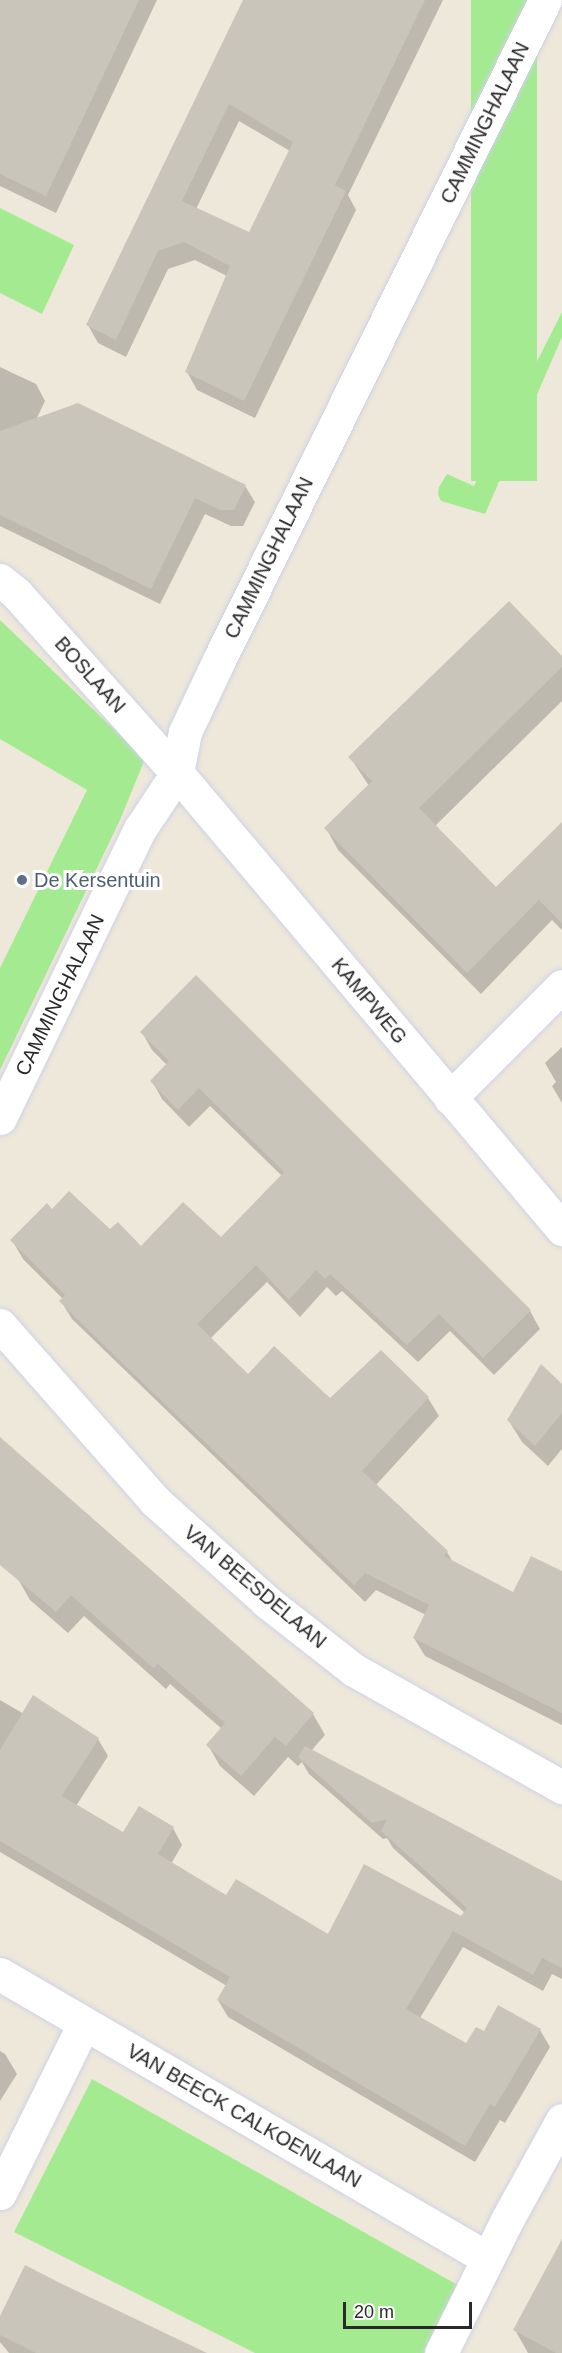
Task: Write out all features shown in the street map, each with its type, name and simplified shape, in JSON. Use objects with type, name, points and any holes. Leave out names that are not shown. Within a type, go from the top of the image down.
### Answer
[{"type":"street","name":"CAMMINGHALAAN","points":[[0,1118],[140,829],[177,772],[185,732],[209,681],[546,0]]},
{"type":"street","name":"BOSLAAN","points":[[0,580],[16,593],[177,772]]},
{"type":"street","name":"KAMPWEG","points":[[177,772],[562,1229]]},
{"type":"street","points":[[450,1098],[562,986]]},
{"type":"street","name":"VAN BEESDELAAN","points":[[0,1325],[155,1501],[267,1602],[354,1670],[562,1787]]},
{"type":"street","name":"VAN BEECK CALKOENLAAN","points":[[0,1974],[487,2258]]},
{"type":"street","points":[[0,2193],[84,2024]]},
{"type":"street","points":[[441,2353],[487,2258],[562,2120]]},
{"type":"green space","points":[[471,0],[537,0],[537,481],[471,481]]},
{"type":"green space","points":[[0,208],[74,245],[42,314],[0,293]]},
{"type":"green space","points":[[562,312],[562,337],[485,514],[441,501],[438,494],[439,487],[447,474],[474,486]]},
{"type":"green space","points":[[0,620],[145,759],[120,820],[0,1070],[0,968],[87,790],[0,739]]},
{"type":"green space","points":[[92,2079],[463,2288],[430,2353],[255,2353],[14,2232]]},
{"type":"building","points":[[0,0],[139,0],[46,196],[0,174]]},
{"type":"building","points":[[243,0],[425,0],[335,185],[346,191],[244,401],[185,372],[230,266],[184,242],[158,251],[116,340],[86,325]],"holes":[[[229,104],[293,142],[249,232],[182,201]]]},
{"type":"building","points":[[78,403],[246,485],[234,510],[220,510],[195,498],[151,589],[0,515],[0,431]]},
{"type":"building","points":[[509,601],[562,656],[562,667],[419,808],[496,887],[562,822],[562,923],[539,900],[467,973],[324,828],[372,781],[348,757]]},
{"type":"building","points":[[196,975],[531,1310],[483,1358],[439,1314],[407,1345],[330,1274],[325,1279],[316,1270],[289,1300],[256,1265],[197,1324],[248,1374],[274,1346],[330,1398],[381,1350],[429,1397],[362,1471],[448,1551],[444,1556],[513,1592],[531,1556],[562,1571],[562,1713],[413,1638],[429,1605],[365,1573],[354,1585],[59,1301],[65,1295],[10,1240],[47,1203],[52,1209],[69,1191],[110,1229],[118,1222],[141,1246],[183,1202],[221,1237],[284,1172],[199,1088],[178,1110],[150,1081],[169,1061],[140,1032]]},
{"type":"building","points":[[541,1364],[562,1384],[562,1413],[535,1446],[507,1420]]},
{"type":"building","points":[[0,1437],[314,1713],[286,1746],[275,1737],[241,1776],[206,1745],[225,1723],[158,1664],[153,1668],[71,1595],[56,1612],[0,1565]]},
{"type":"building","points":[[33,1695],[99,1738],[62,1796],[123,1832],[139,1806],[174,1827],[158,1854],[226,1895],[236,1879],[328,1934],[364,1864],[461,1916],[467,1908],[381,1831],[387,1819],[372,1823],[298,1757],[305,1746],[562,1881],[562,1968],[542,1958],[533,1975],[453,1931],[406,2009],[466,2043],[476,2027],[484,2031],[498,2005],[541,2029],[495,2107],[490,2104],[465,2146],[217,2000],[230,1977],[0,1841],[0,1750]]},
{"type":"building","points":[[562,2239],[562,2353],[556,2353],[513,2330]]},
{"type":"building","points":[[25,2265],[207,2353],[36,2353],[0,2335],[0,2316]]},
{"type":"place","name":"De Kersentuin","points":[[22,880]]}]
